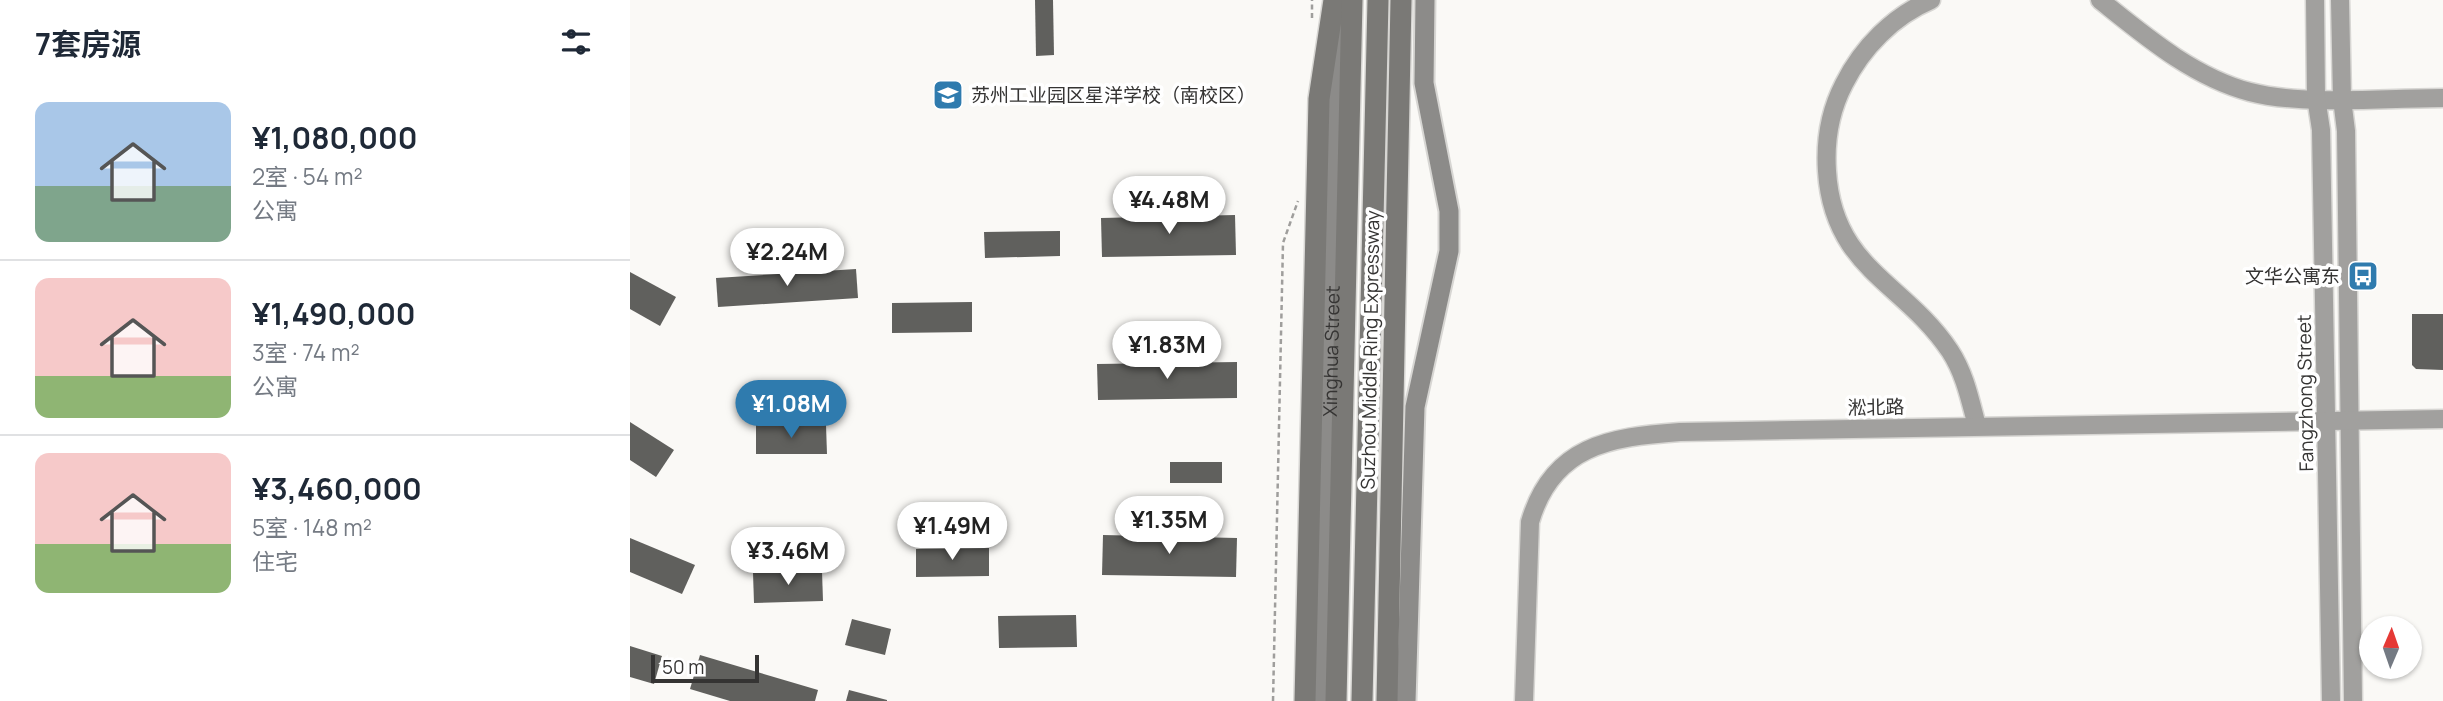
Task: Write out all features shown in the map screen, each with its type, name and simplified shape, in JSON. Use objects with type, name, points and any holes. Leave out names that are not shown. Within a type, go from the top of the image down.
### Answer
[{"type":"highway","points":[[1305,701],[1320,99],[1334,0]]},
{"type":"highway","name":"Suzhou Middle Ring Expressway","points":[[1336,701],[1352,0]]},
{"type":"highway","name":"Suzhou Middle Ring Expressway","points":[[1362,701],[1378,0]]},
{"type":"highway","points":[[1387,701],[1401,0]]},
{"type":"main road","name":"Xinghua Street","points":[[1323,701],[1339,0]]},
{"type":"main road","points":[[1378,701],[1392,0]]},
{"type":"main road","points":[[1406,701],[1415,407],[1446,277],[1450,241],[1449,211],[1424,83],[1425,0]]},
{"type":"street","points":[[1931,0],[1889,28],[1858,56],[1834,102],[1825,149],[1828,191],[1833,212],[1853,251],[1949,350],[1963,373],[1977,426]]},
{"type":"street","points":[[2100,0],[2153,42],[2222,82],[2251,92],[2342,99],[2443,97]]},
{"type":"street","name":"Fangzhong Street","points":[[2315,0],[2316,97],[2321,130],[2331,701]]},
{"type":"street","points":[[2340,0],[2342,99],[2346,131],[2353,701]]},
{"type":"street","name":"淞北路","points":[[1524,701],[1530,522],[1538,494],[1566,461],[1608,442],[1636,435],[2326,419],[2443,419]]},
{"type":"path","points":[[1312,0],[1312,26]]},
{"type":"path","points":[[1273,701],[1283,243],[1300,194]]},
{"type":"building","points":[[1035,0],[1053,0],[1054,55],[1036,56]]},
{"type":"building","points":[[1235,215],[1236,255],[1102,257],[1101,218]]},
{"type":"building","points":[[1060,231],[1060,256],[985,258],[984,232]]},
{"type":"building","points":[[856,269],[858,298],[718,307],[716,278]]},
{"type":"building","points":[[630,272],[676,297],[660,326],[630,309]]},
{"type":"building","points":[[972,302],[972,332],[892,333],[892,303]]},
{"type":"building","points":[[2412,314],[2443,314],[2443,370],[2416,369],[2412,365]]},
{"type":"building","points":[[1237,362],[1237,398],[1098,400],[1097,364]]},
{"type":"building","points":[[630,422],[674,450],[656,477],[630,460]]},
{"type":"building","points":[[756,425],[826,425],[827,454],[756,454]]},
{"type":"building","points":[[1170,462],[1222,462],[1222,483],[1170,483]]},
{"type":"building","points":[[1103,535],[1237,538],[1236,577],[1102,575]]},
{"type":"building","points":[[630,538],[695,565],[682,594],[630,572]]},
{"type":"building","points":[[989,548],[989,576],[916,577],[916,549]]},
{"type":"building","points":[[822,571],[823,601],[754,603],[753,573]]},
{"type":"building","points":[[1076,615],[1077,647],[999,648],[998,616]]},
{"type":"building","points":[[852,619],[891,629],[885,655],[845,645]]},
{"type":"building","points":[[630,646],[662,656],[654,684],[630,677]]},
{"type":"building","points":[[700,655],[818,690],[815,701],[730,701],[690,689]]},
{"type":"building","points":[[849,690],[887,700],[887,701],[846,701]]},
{"type":"place","name":"苏州工业园区星洋学校（南校区）","points":[[948,95]]},
{"type":"place","name":"文华公寓东","points":[[2363,276]]}]
